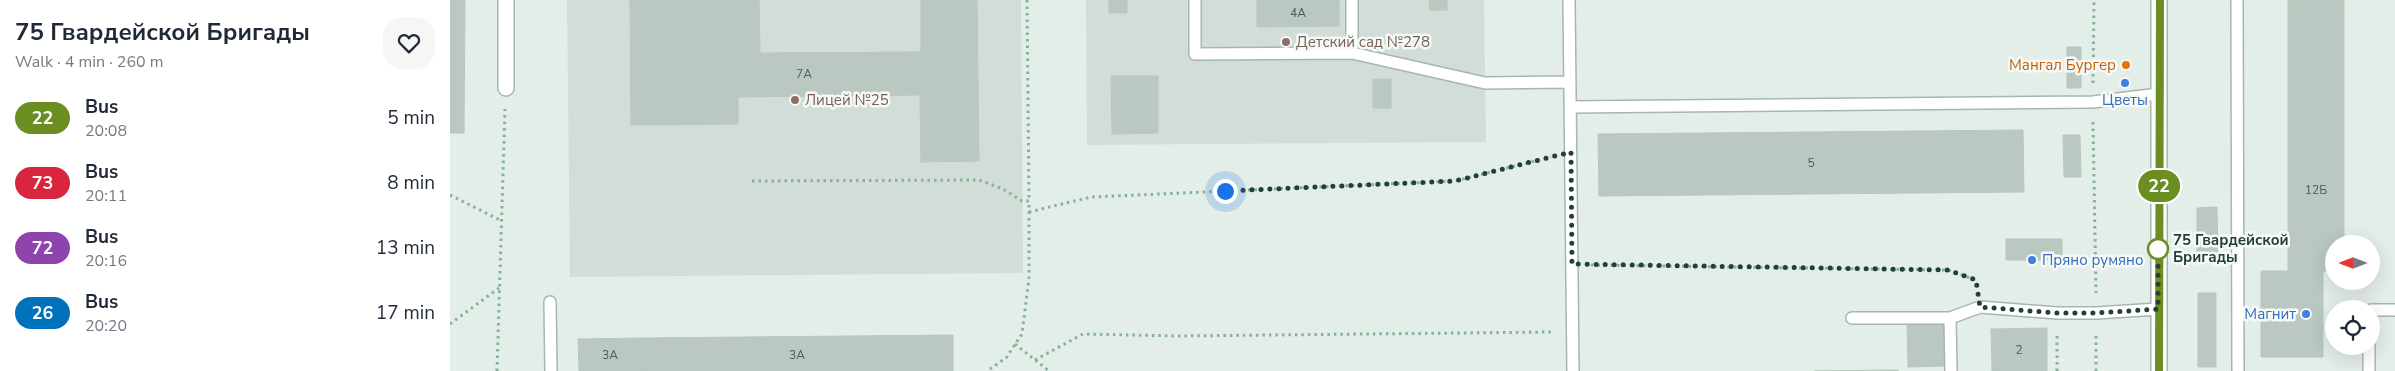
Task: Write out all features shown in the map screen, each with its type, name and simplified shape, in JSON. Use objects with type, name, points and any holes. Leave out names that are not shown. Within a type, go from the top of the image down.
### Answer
[{"type":"main road","points":[[506,0],[506,88]]},
{"type":"main road","points":[[2159,371],[2160,0]]},
{"type":"lane","points":[[1195,0],[1195,54],[1352,53],[1485,83],[1570,82]]},
{"type":"lane","points":[[1352,0],[1352,53]]},
{"type":"lane","points":[[1569,0],[1573,371]]},
{"type":"lane","points":[[2237,0],[2238,371]]},
{"type":"lane","points":[[1570,107],[2093,102],[2160,94]]},
{"type":"lane","points":[[550,302],[551,371]]},
{"type":"lane","points":[[1852,318],[1950,318],[1980,307],[2057,313],[2096,313],[2158,309]]},
{"type":"lane","points":[[2380,310],[2395,310]]},
{"type":"lane","points":[[1950,318],[1951,371]]},
{"type":"lane","points":[[2369,355],[2369,371]]},
{"type":"path","points":[[987,371],[1006,358],[1022,334],[1029,278],[1027,0]]},
{"type":"path","points":[[2094,0],[2093,102],[2096,371]]},
{"type":"path","points":[[497,371],[506,88]]},
{"type":"path","points":[[1029,212],[1091,196],[1455,181],[1571,152]]},
{"type":"path","points":[[752,181],[979,180],[1003,189],[1022,201],[1029,201]]},
{"type":"path","points":[[450,195],[502,221]]},
{"type":"path","points":[[1572,264],[1948,270],[1976,280],[1980,307]]},
{"type":"path","points":[[450,324],[500,287]]},
{"type":"path","points":[[2057,313],[2057,371]]},
{"type":"path","points":[[1036,360],[1083,334],[1179,336],[1572,332]]},
{"type":"path","points":[[1015,344],[1049,371]]},
{"type":"shaded area","name":"Лицей №25","points":[[567,0],[1021,0],[1023,273],[570,277]]},
{"type":"shaded area","name":"Детский сад №278","points":[[1086,0],[1484,0],[1486,142],[1087,145]]},
{"type":"building","points":[[450,0],[465,0],[464,133],[450,133]]},
{"type":"building","points":[[630,0],[759,0],[760,53],[921,52],[921,0],[977,0],[979,161],[921,162],[920,95],[738,97],[738,124],[631,125]]},
{"type":"building","points":[[1109,0],[1127,0],[1127,13],[1109,13]]},
{"type":"building","points":[[1257,0],[1339,0],[1339,26],[1257,27]]},
{"type":"building","points":[[1429,0],[1447,0],[1447,10],[1430,10]]},
{"type":"building","points":[[2288,0],[2344,0],[2344,235],[2325,235],[2323,357],[2261,357],[2261,271],[2288,271]]},
{"type":"building","points":[[2067,47],[2081,47],[2081,88],[2067,88]]},
{"type":"building","points":[[1111,76],[1158,76],[1158,133],[1112,134]]},
{"type":"building","points":[[1373,79],[1391,79],[1391,108],[1373,108]]},
{"type":"building","points":[[2023,130],[2024,192],[1599,196],[1598,134]]},
{"type":"building","points":[[2063,135],[2080,135],[2081,177],[2064,177]]},
{"type":"building","points":[[2217,207],[2218,258],[2197,258],[2197,208]]},
{"type":"building","points":[[2006,239],[2062,239],[2062,260],[2006,260]]},
{"type":"building","points":[[2198,293],[2216,293],[2216,367],[2198,367]]},
{"type":"building","points":[[1945,322],[1945,366],[1908,367],[1907,323]]},
{"type":"building","points":[[2047,328],[2047,371],[1992,371],[1991,329]]},
{"type":"building","points":[[953,335],[953,371],[642,371],[642,338]]},
{"type":"building","points":[[642,338],[642,371],[579,371],[578,339]]},
{"type":"building","points":[[1898,370],[1898,371],[1814,371]]},
{"type":"bus line","name":"22","points":[[2159,371],[2160,0]]},
{"type":"place","name":"Детский сад №278","points":[[1286,42]]},
{"type":"place","name":"Мангал Бургер","points":[[2126,65]]},
{"type":"place","name":"Цветы","points":[[2125,83]]},
{"type":"place","name":"Лицей №25","points":[[795,100]]},
{"type":"place","name":"75 Гвардейской Бригады","points":[[2158,249]]},
{"type":"place","name":"Пряно румяно","points":[[2032,260]]},
{"type":"place","name":"Магнит","points":[[2306,314]]},
{"type":"route","points":[[1225,191],[1455,181],[1571,152],[1572,264],[1948,270],[1976,280],[1980,307],[2057,313],[2096,313],[2158,309],[2158,249]]}]
